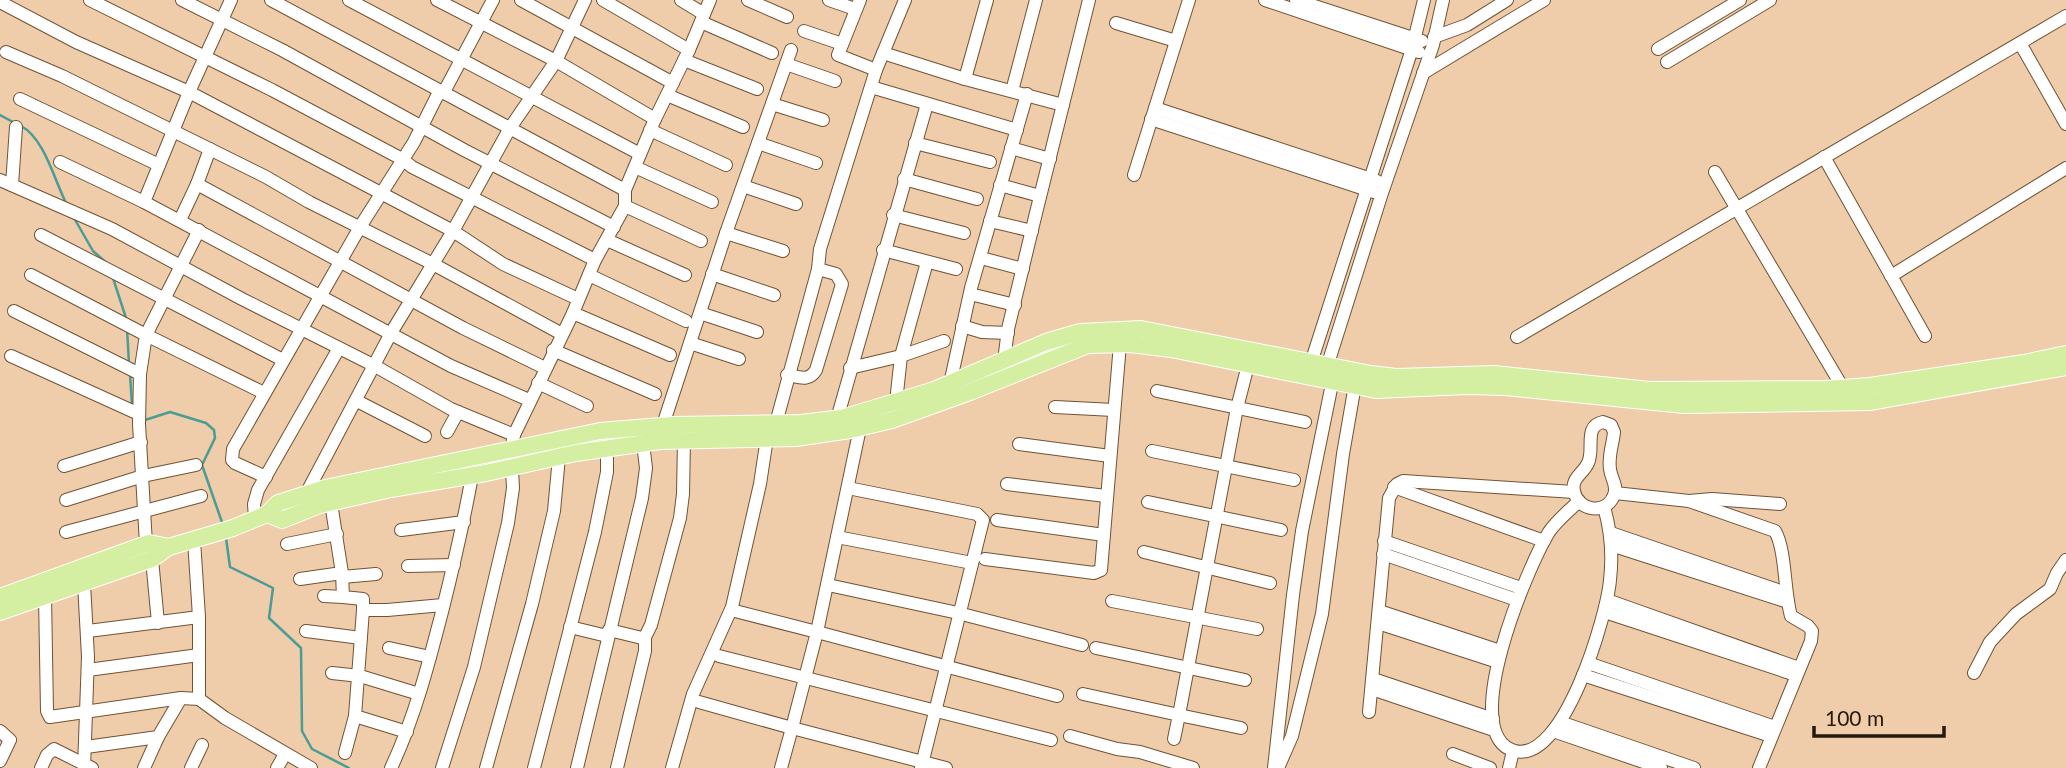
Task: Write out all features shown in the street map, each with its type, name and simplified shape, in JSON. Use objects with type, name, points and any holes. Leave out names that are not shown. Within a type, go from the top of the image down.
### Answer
[{"type":"main road","points":[[261,517],[282,520],[331,503],[391,489],[643,443],[661,433],[684,440],[796,438],[950,384],[1046,342],[1080,332],[1113,329],[1141,329],[1323,372],[1355,386],[1376,390],[1505,387],[1684,405],[1842,396],[1870,386],[2024,363],[2066,354]]},
{"type":"main road","points":[[0,597],[216,534],[261,517],[278,503],[325,488],[512,442],[600,431],[661,433],[776,423],[860,428],[892,420],[970,392],[1088,345],[1120,344],[1171,349],[1248,365],[1323,372],[1396,377],[1494,374],[1650,390],[1842,396],[1871,402],[2066,367]]},
{"type":"main road","points":[[0,612],[84,583],[149,552]]},
{"type":"street","points":[[90,0],[272,90],[471,198],[595,260]]},
{"type":"street","points":[[181,0],[282,50],[614,228]]},
{"type":"street","points":[[144,202],[189,92],[231,0]]},
{"type":"street","points":[[271,0],[625,190]]},
{"type":"street","points":[[349,0],[640,154]]},
{"type":"street","points":[[438,0],[556,61],[652,125],[726,165]]},
{"type":"street","points":[[266,477],[235,463],[232,455],[264,393],[422,126],[437,96],[442,92],[493,0]]},
{"type":"street","points":[[521,0],[572,27],[670,89],[743,127]]},
{"type":"street","points":[[306,494],[391,332],[453,231],[510,128],[556,61],[585,0]]},
{"type":"street","points":[[603,0],[687,55],[757,89]]},
{"type":"street","points":[[681,0],[702,18],[772,53]]},
{"type":"street","points":[[442,768],[474,667],[505,538],[513,488],[512,442],[595,260],[625,206],[625,190],[710,0]]},
{"type":"street","points":[[748,0],[776,6],[787,17]]},
{"type":"street","points":[[829,0],[858,5],[838,55],[876,70]]},
{"type":"street","points":[[776,423],[787,374],[818,269],[820,249],[876,70],[905,0]]},
{"type":"street","points":[[965,79],[987,0]]},
{"type":"street","points":[[1012,91],[1036,0]]},
{"type":"street","points":[[1004,361],[1040,196],[1089,0]]},
{"type":"street","points":[[1133,176],[1189,0]]},
{"type":"street","points":[[1265,0],[1414,45],[1432,45],[1507,0]]},
{"type":"street","points":[[1296,0],[1414,45]]},
{"type":"street","points":[[1276,768],[1296,569],[1323,372],[1368,184],[1414,45],[1424,0]]},
{"type":"street","points":[[1323,372],[1423,74],[1443,0]]},
{"type":"street","points":[[1423,74],[1544,0]]},
{"type":"street","points":[[1658,49],[1740,0]]},
{"type":"street","points":[[1667,62],[1770,0]]},
{"type":"street","points":[[0,2],[76,42],[189,92],[453,231],[503,264],[579,299]]},
{"type":"street","points":[[1517,337],[2066,16]]},
{"type":"street","points":[[1116,23],[1176,41]]},
{"type":"street","points":[[804,31],[842,44]]},
{"type":"street","points":[[2020,43],[2066,124]]},
{"type":"street","points":[[661,433],[712,274],[791,50]]},
{"type":"street","points":[[6,52],[62,76],[211,149],[562,334]]},
{"type":"street","points":[[883,53],[965,79],[1063,105]]},
{"type":"street","points":[[786,64],[835,81]]},
{"type":"street","points":[[871,87],[1017,130]]},
{"type":"street","points":[[950,384],[970,294],[1027,94]]},
{"type":"street","points":[[20,99],[159,165]]},
{"type":"street","points":[[772,104],[823,120]]},
{"type":"street","points":[[835,426],[893,215],[927,104]]},
{"type":"street","points":[[1153,114],[1383,189]]},
{"type":"street","points":[[16,127],[6,182],[78,212],[374,366],[512,442]]},
{"type":"street","points":[[758,143],[816,163]]},
{"type":"street","points":[[915,143],[990,162]]},
{"type":"street","points":[[1011,148],[1050,159]]},
{"type":"street","points":[[180,220],[211,149]]},
{"type":"street","points":[[1824,156],[1925,336]]},
{"type":"street","points":[[60,162],[180,220],[450,366],[529,400]]},
{"type":"street","points":[[635,167],[712,202]]},
{"type":"street","points":[[1891,276],[2066,168]]},
{"type":"street","points":[[1715,172],[1842,396]]},
{"type":"street","points":[[904,179],[977,199]]},
{"type":"street","points":[[197,184],[463,328],[545,368]]},
{"type":"street","points":[[1000,185],[1040,196]]},
{"type":"street","points":[[743,186],[796,204]]},
{"type":"street","points":[[625,206],[701,241]]},
{"type":"street","points":[[893,215],[964,233]]},
{"type":"street","points":[[990,221],[1032,231]]},
{"type":"street","points":[[158,623],[144,511],[134,371],[146,335],[199,230]]},
{"type":"street","points":[[726,233],[783,251]]},
{"type":"street","points":[[41,235],[283,360]]},
{"type":"street","points":[[607,240],[685,275]]},
{"type":"street","points":[[883,250],[956,269]]},
{"type":"street","points":[[981,258],[1023,269]]},
{"type":"street","points":[[896,402],[901,356],[927,262]]},
{"type":"street","points":[[787,374],[804,379],[813,375],[842,284],[836,274],[818,269]]},
{"type":"street","points":[[712,274],[774,295]]},
{"type":"street","points":[[31,275],[264,393]]},
{"type":"street","points":[[589,275],[687,321]]},
{"type":"street","points":[[970,294],[1015,305]]},
{"type":"street","points":[[14,311],[134,371]]},
{"type":"street","points":[[573,313],[670,355]]},
{"type":"street","points":[[700,313],[757,332]]},
{"type":"street","points":[[962,326],[982,332],[1008,333]]},
{"type":"street","points":[[850,368],[901,356],[944,341]]},
{"type":"street","points":[[690,343],[739,359]]},
{"type":"street","points":[[985,559],[1098,573],[1102,566],[1120,344]]},
{"type":"street","points":[[261,517],[255,497],[339,348]]},
{"type":"street","points":[[553,350],[655,394]]},
{"type":"street","points":[[11,356],[136,416]]},
{"type":"street","points":[[1174,739],[1237,408],[1248,365]]},
{"type":"street","points":[[538,383],[587,406]]},
{"type":"street","points":[[1276,768],[1292,736],[1322,614],[1343,454],[1355,386]]},
{"type":"street","points":[[1157,391],[1305,422]]},
{"type":"street","points":[[1603,422],[1605,398]]},
{"type":"street","points":[[357,401],[425,436]]},
{"type":"street","points":[[1055,407],[1114,411]]},
{"type":"street","points":[[447,432],[458,412]]},
{"type":"street","points":[[1369,712],[1389,498],[1394,487],[1403,481],[1576,496],[1587,508],[1594,509],[1612,500],[1615,493],[1616,486],[1610,469],[1610,448],[1614,432],[1611,425],[1603,422],[1592,428],[1589,460],[1576,478],[1576,496],[1544,541],[1519,594],[1499,657],[1492,709],[1493,725],[1503,745],[1513,751],[1531,749],[1556,726],[1571,704],[1586,669],[1606,606],[1610,582],[1611,539],[1604,506]]},
{"type":"street","points":[[781,768],[828,585],[860,428]]},
{"type":"street","points":[[672,768],[693,694],[734,598],[760,484],[767,438]]},
{"type":"street","points":[[617,768],[646,637],[680,517],[684,440]]},
{"type":"street","points":[[64,466],[141,442]]},
{"type":"street","points":[[577,768],[642,498],[646,467],[643,443]]},
{"type":"street","points":[[1019,444],[1110,456]]},
{"type":"street","points":[[534,768],[595,531],[607,472],[607,449]]},
{"type":"street","points":[[1152,451],[1294,480]]},
{"type":"street","points":[[486,768],[532,604],[554,511],[559,457]]},
{"type":"street","points":[[65,500],[143,476],[197,465]]},
{"type":"street","points":[[391,768],[407,732],[430,657],[464,522],[472,476]]},
{"type":"street","points":[[1007,484],[1106,496]]},
{"type":"street","points":[[1394,487],[1544,541]]},
{"type":"street","points":[[848,488],[979,515],[982,520],[921,766]]},
{"type":"street","points":[[1615,493],[1689,501],[1712,499],[1780,504]]},
{"type":"street","points":[[66,532],[201,496]]},
{"type":"street","points":[[1689,501],[1775,531],[1780,541],[1791,616],[1812,631],[1811,642],[1759,768]]},
{"type":"street","points":[[1149,502],[1281,530]]},
{"type":"street","points":[[331,503],[343,597]]},
{"type":"street","points":[[997,520],[1104,535]]},
{"type":"street","points":[[401,530],[464,522]]},
{"type":"street","points":[[286,544],[337,534]]},
{"type":"street","points":[[837,537],[972,563]]},
{"type":"street","points":[[1611,539],[1787,597]]},
{"type":"street","points":[[194,540],[199,617],[199,699]]},
{"type":"street","points":[[1384,547],[1519,594]]},
{"type":"street","points":[[1144,552],[1270,583]]},
{"type":"street","points":[[1974,673],[1990,642],[2016,614],[2045,595],[2065,563]]},
{"type":"street","points":[[408,566],[454,565]]},
{"type":"street","points":[[300,579],[376,573]]},
{"type":"street","points":[[345,753],[355,716],[360,676],[362,575]]},
{"type":"street","points":[[84,583],[88,631],[87,767]]},
{"type":"street","points":[[828,585],[958,613],[1082,645]]},
{"type":"street","points":[[45,596],[48,715],[54,718],[181,698],[199,699],[225,718],[311,768]]},
{"type":"street","points":[[324,596],[343,597],[387,610],[443,605]]},
{"type":"street","points":[[1112,601],[1257,629]]},
{"type":"street","points":[[1606,606],[1798,672]]},
{"type":"street","points":[[735,611],[1057,696]]},
{"type":"street","points":[[88,631],[199,617]]},
{"type":"street","points":[[1379,617],[1499,657]]},
{"type":"street","points":[[570,627],[646,637]]},
{"type":"street","points":[[306,631],[361,638]]},
{"type":"street","points":[[389,648],[430,657]]},
{"type":"street","points":[[1096,648],[1245,680]]},
{"type":"street","points":[[88,670],[199,655]]},
{"type":"street","points":[[719,656],[1051,740]]},
{"type":"street","points":[[1586,669],[1773,732]]},
{"type":"street","points":[[332,673],[360,676],[419,694]]},
{"type":"street","points":[[1373,684],[1493,725]]},
{"type":"street","points":[[1083,694],[1241,728]]},
{"type":"street","points":[[144,768],[158,737],[181,698]]},
{"type":"street","points":[[699,702],[921,766],[946,768]]},
{"type":"street","points":[[355,716],[407,732]]},
{"type":"street","points":[[1556,726],[1661,768]]},
{"type":"street","points":[[1556,726],[1694,768]]},
{"type":"street","points":[[0,731],[10,740],[0,761]]},
{"type":"street","points":[[1070,736],[1117,749],[1140,752],[1193,768]]},
{"type":"street","points":[[86,747],[158,737]]},
{"type":"street","points":[[191,768],[202,745]]},
{"type":"street","points":[[41,768],[47,755],[54,749],[87,767]]},
{"type":"street","points":[[1509,768],[1513,751]]},
{"type":"street","points":[[277,768],[285,754]]},
{"type":"street","points":[[1453,754],[1490,768]]},
{"type":"waterway","points":[[0,115],[15,123]]},
{"type":"waterway","points":[[21,126],[42,149],[66,203]]},
{"type":"waterway","points":[[74,218],[93,251],[109,265]]},
{"type":"waterway","points":[[113,278],[126,318]]},
{"type":"waterway","points":[[127,328],[129,364]]},
{"type":"waterway","points":[[130,374],[132,406]]},
{"type":"waterway","points":[[145,420],[170,412],[206,423],[214,430],[215,438],[202,465],[223,525]]},
{"type":"waterway","points":[[226,538],[230,567],[273,588],[269,618],[301,648],[302,731],[312,749],[349,768]]}]
